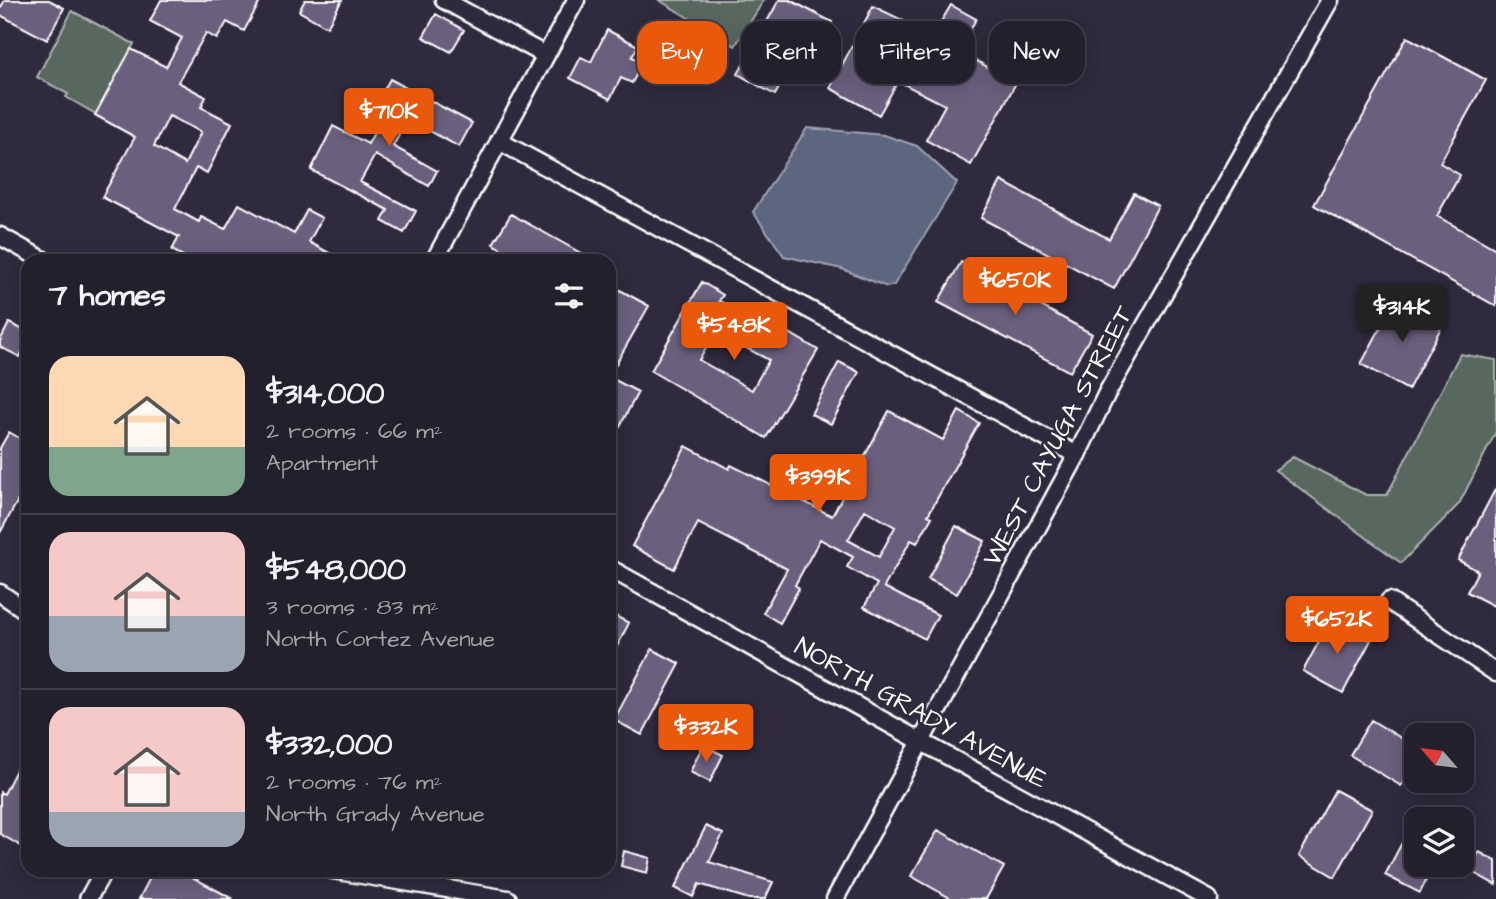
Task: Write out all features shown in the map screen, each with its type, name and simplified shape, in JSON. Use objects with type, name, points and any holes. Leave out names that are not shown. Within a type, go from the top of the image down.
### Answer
[{"type":"street","points":[[444,0],[545,55]]},
{"type":"street","points":[[438,254],[576,0]]},
{"type":"street","name":"WEST CAYUGA STREET","points":[[835,899],[1077,454],[1107,393],[1330,0]]},
{"type":"street","points":[[499,141],[1077,454]]},
{"type":"street","points":[[0,236],[32,254]]},
{"type":"street","name":"NORTH GRADY AVENUE","points":[[616,572],[1209,899]]},
{"type":"street","points":[[0,593],[21,607]]},
{"type":"street","points":[[1389,601],[1496,673]]},
{"type":"street","points":[[88,899],[100,877]]},
{"type":"street","points":[[374,877],[508,899]]},
{"type":"green space","points":[[659,0],[764,0],[751,21],[741,21],[741,36],[735,46],[727,41],[727,21],[694,21]]},
{"type":"green space","points":[[72,11],[134,44],[131,49],[165,67],[96,114],[66,97],[68,94],[37,77]]},
{"type":"green space","points":[[1460,354],[1496,360],[1496,432],[1459,504],[1401,563],[1275,470],[1293,457],[1366,495],[1387,495]]},
{"type":"water","points":[[807,128],[884,135],[917,146],[957,183],[894,285],[887,287],[842,269],[784,256],[753,212]]},
{"type":"building","points":[[5,0],[49,0],[64,8],[47,40],[0,15]]},
{"type":"building","points":[[161,0],[261,0],[244,31],[227,22],[217,39],[206,33],[178,82],[206,97],[201,107],[232,123],[207,173],[196,168],[175,209],[199,222],[201,217],[225,229],[239,204],[294,234],[307,210],[322,218],[309,242],[331,254],[179,254],[172,250],[179,237],[102,197],[135,137],[95,115],[131,49],[166,67],[182,38],[150,21]],"holes":[[[169,116],[201,132],[185,164],[154,146]]]},
{"type":"building","points":[[305,0],[342,0],[327,27],[299,11]]},
{"type":"building","points":[[779,0],[790,0],[830,21],[767,21]]},
{"type":"building","points":[[951,5],[976,19],[975,21],[941,21]]},
{"type":"building","points":[[873,6],[904,21],[865,21]]},
{"type":"building","points":[[436,14],[464,30],[451,52],[423,37]]},
{"type":"building","points":[[607,30],[637,45],[632,57],[637,59],[637,73],[632,83],[621,78],[610,99],[570,78],[581,57],[591,62]]},
{"type":"building","points":[[1407,37],[1486,80],[1440,163],[1460,175],[1437,216],[1496,249],[1496,306],[1314,205]]},
{"type":"building","points":[[855,40],[855,84],[896,84],[879,115],[830,88],[832,84],[841,84],[841,67]]},
{"type":"building","points":[[975,60],[989,68],[989,84],[1015,84],[971,165],[926,140],[945,105],[904,84],[975,84]]},
{"type":"building","points":[[390,79],[472,123],[459,147],[408,119],[393,146],[437,171],[429,186],[375,155],[360,182],[416,211],[404,233],[382,221],[388,210],[311,170],[333,126],[368,144],[387,108],[377,102]]},
{"type":"building","points":[[756,84],[781,84],[775,95]]},
{"type":"building","points":[[1001,181],[1109,239],[1134,193],[1158,206],[1114,289],[981,218]]},
{"type":"building","points":[[511,214],[582,254],[510,254],[493,244]]},
{"type":"building","points":[[961,262],[1092,334],[1070,372],[938,302]]},
{"type":"building","points":[[702,282],[723,295],[719,301],[784,336],[786,331],[818,350],[766,438],[651,371]],"holes":[[[716,332],[769,360],[752,390],[699,360]]]},
{"type":"building","points":[[616,288],[649,306],[616,364]]},
{"type":"building","points":[[1396,299],[1443,324],[1408,390],[1361,364]]},
{"type":"building","points":[[9,323],[21,329],[20,357],[0,347],[0,341]]},
{"type":"building","points":[[839,362],[859,372],[831,424],[811,414]]},
{"type":"building","points":[[616,381],[638,392],[616,434]]},
{"type":"building","points":[[889,411],[943,440],[959,411],[979,423],[928,515],[932,517],[917,543],[911,540],[884,587],[938,615],[925,639],[864,607],[877,584],[847,567],[853,557],[820,539],[795,585],[799,588],[780,623],[763,613],[787,569],[698,523],[674,569],[632,546],[686,446],[729,469],[731,465],[832,516]],"holes":[[[865,510],[895,527],[879,557],[848,540]]]},
{"type":"building","points":[[9,432],[21,439],[21,495],[0,533],[0,448]]},
{"type":"building","points":[[1496,488],[1496,607],[1467,592],[1478,571],[1458,560]]},
{"type":"building","points":[[956,526],[985,541],[957,594],[928,579]]},
{"type":"building","points":[[616,616],[629,623],[616,648]]},
{"type":"building","points":[[1331,619],[1371,640],[1343,693],[1303,671]]},
{"type":"building","points":[[652,649],[680,664],[642,735],[616,721],[616,716]]},
{"type":"building","points":[[1371,720],[1404,740],[1404,781],[1401,786],[1350,755]]},
{"type":"building","points":[[703,745],[723,755],[710,782],[690,772]]},
{"type":"building","points":[[21,760],[21,846],[0,834],[0,792],[4,794]]},
{"type":"building","points":[[1335,790],[1372,810],[1335,877],[1299,856]]},
{"type":"building","points":[[706,826],[723,834],[709,862],[773,882],[765,899],[749,899],[699,884],[693,897],[675,888]]},
{"type":"building","points":[[938,830],[1004,867],[986,899],[952,899],[911,876]]},
{"type":"building","points":[[1404,839],[1404,877],[1428,877],[1420,893],[1385,875]]},
{"type":"building","points":[[624,851],[650,858],[647,873],[621,866]]},
{"type":"building","points":[[1479,852],[1496,861],[1496,885],[1474,873],[1474,861]]},
{"type":"building","points":[[150,877],[192,877],[233,899],[139,899]]}]
